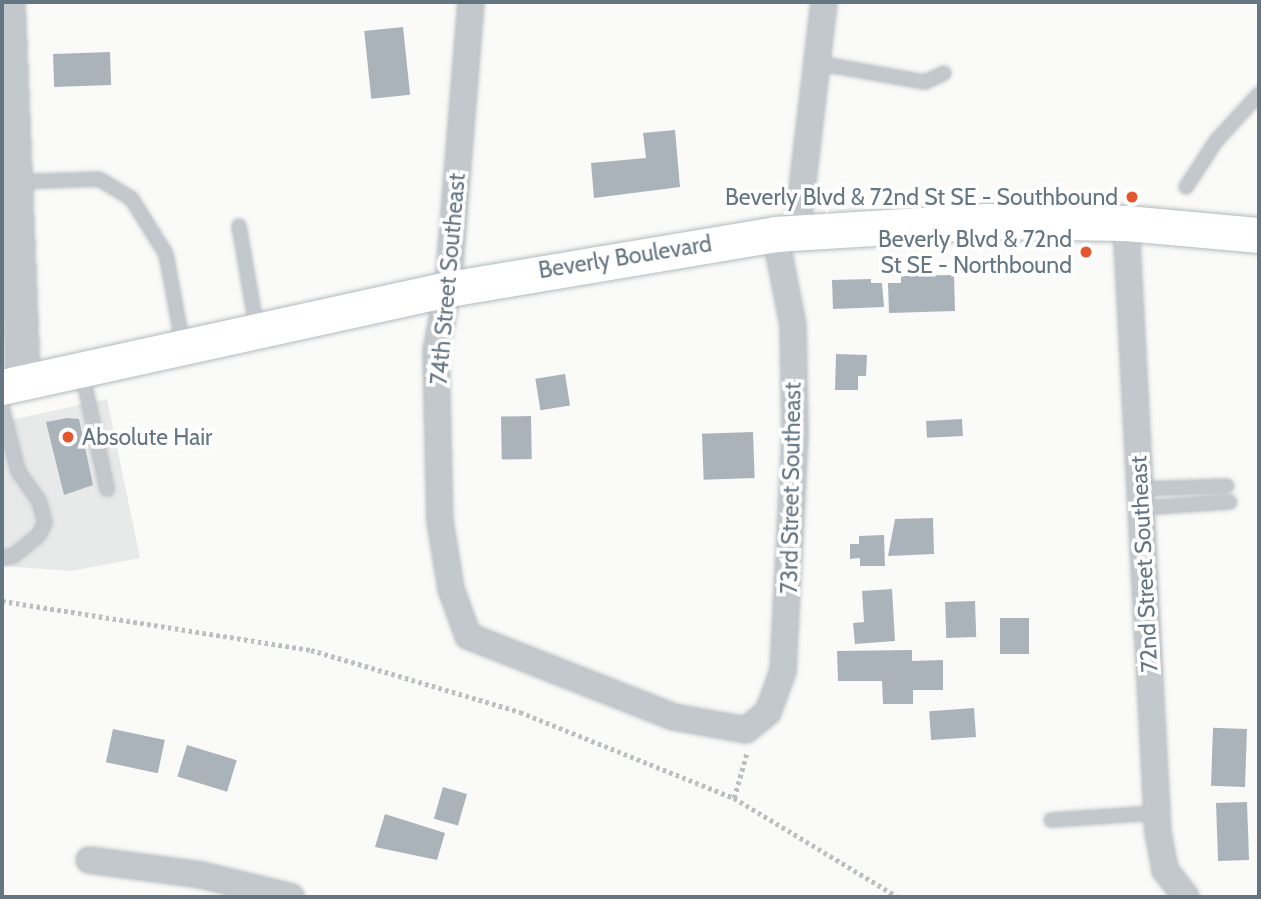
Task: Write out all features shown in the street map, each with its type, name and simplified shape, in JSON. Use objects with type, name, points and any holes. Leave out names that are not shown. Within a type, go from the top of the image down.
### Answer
[{"type":"main road","name":"Beverly Boulevard","points":[[9,392],[81,368],[448,289],[786,233],[986,220],[1126,223],[1259,235]]},
{"type":"street","points":[[8,2],[15,182],[9,392]]},
{"type":"street","name":"74th Street Southeast","points":[[471,2],[448,289],[436,351],[440,522],[451,589],[468,636],[674,717],[746,730]]},
{"type":"street","name":"73rd Street Southeast","points":[[746,730],[768,712],[782,671],[790,586],[793,326],[786,233],[817,63],[824,2]]},
{"type":"street","name":"72nd Street Southeast","points":[[1126,223],[1157,813],[1165,870],[1186,897]]},
{"type":"street","points":[[89,860],[201,886],[292,897]]},
{"type":"lane","points":[[817,63],[925,82],[944,73]]},
{"type":"lane","points":[[1186,187],[1216,141],[1259,94]]},
{"type":"lane","points":[[15,182],[99,179],[131,198],[166,254],[183,346]]},
{"type":"lane","points":[[239,226],[257,330]]},
{"type":"lane","points":[[81,368],[107,489]]},
{"type":"lane","points":[[2,558],[13,556],[39,535],[45,522],[35,494],[18,471],[9,392]]},
{"type":"lane","points":[[1141,499],[1227,486]]},
{"type":"lane","points":[[1141,499],[1230,502]]},
{"type":"lane","points":[[1051,820],[1157,813]]},
{"type":"path","points":[[2,601],[311,650],[520,712],[734,798],[898,897]]},
{"type":"path","points":[[734,798],[747,751],[746,730]]},
{"type":"shaded area","points":[[107,399],[140,558],[71,571],[2,566],[2,422]]},
{"type":"building","points":[[403,27],[410,95],[371,99],[364,31]]},
{"type":"building","points":[[110,52],[111,85],[54,87],[53,54]]},
{"type":"building","points":[[675,130],[680,187],[594,198],[591,163],[646,158],[643,133]]},
{"type":"building","points":[[954,275],[955,311],[889,313],[888,283],[901,283],[901,276]]},
{"type":"building","points":[[871,279],[871,283],[882,283],[884,307],[833,309],[832,280]]},
{"type":"building","points":[[836,354],[867,355],[866,376],[858,376],[858,390],[835,390]]},
{"type":"building","points":[[565,374],[570,406],[540,410],[535,379]]},
{"type":"building","points":[[531,416],[532,459],[502,460],[501,417]]},
{"type":"building","points":[[79,419],[93,485],[64,495],[46,422]]},
{"type":"building","points":[[962,419],[963,436],[927,438],[926,421]]},
{"type":"building","points":[[753,432],[755,478],[704,480],[702,434]]},
{"type":"building","points":[[933,518],[934,554],[888,556],[895,519]]},
{"type":"building","points":[[884,535],[885,566],[860,566],[860,558],[850,559],[850,544],[859,544],[859,536]]},
{"type":"building","points":[[892,589],[895,641],[855,644],[853,623],[864,622],[862,591]]},
{"type":"building","points":[[975,601],[976,637],[946,638],[945,602]]},
{"type":"building","points":[[1000,618],[1029,618],[1029,654],[1000,654]]},
{"type":"building","points":[[912,650],[912,661],[943,660],[943,690],[913,690],[913,704],[883,704],[882,681],[838,681],[837,651]]},
{"type":"building","points":[[974,708],[976,737],[931,740],[929,711]]},
{"type":"building","points":[[1213,728],[1247,729],[1245,787],[1211,786]]},
{"type":"building","points":[[113,729],[165,740],[158,773],[106,762]]},
{"type":"building","points":[[187,745],[237,760],[227,792],[177,777]]},
{"type":"building","points":[[443,787],[467,794],[458,826],[434,819]]},
{"type":"building","points":[[1247,802],[1249,860],[1218,861],[1216,803]]},
{"type":"building","points":[[385,814],[445,833],[437,860],[375,847]]},
{"type":"place","name":"Beverly Blvd & 72nd St SE - Southbound","points":[[1132,197]]},
{"type":"place","name":"Beverly Blvd & 72nd St SE - Northbound","points":[[1086,252]]},
{"type":"place","name":"Absolute Hair","points":[[68,437]]}]
